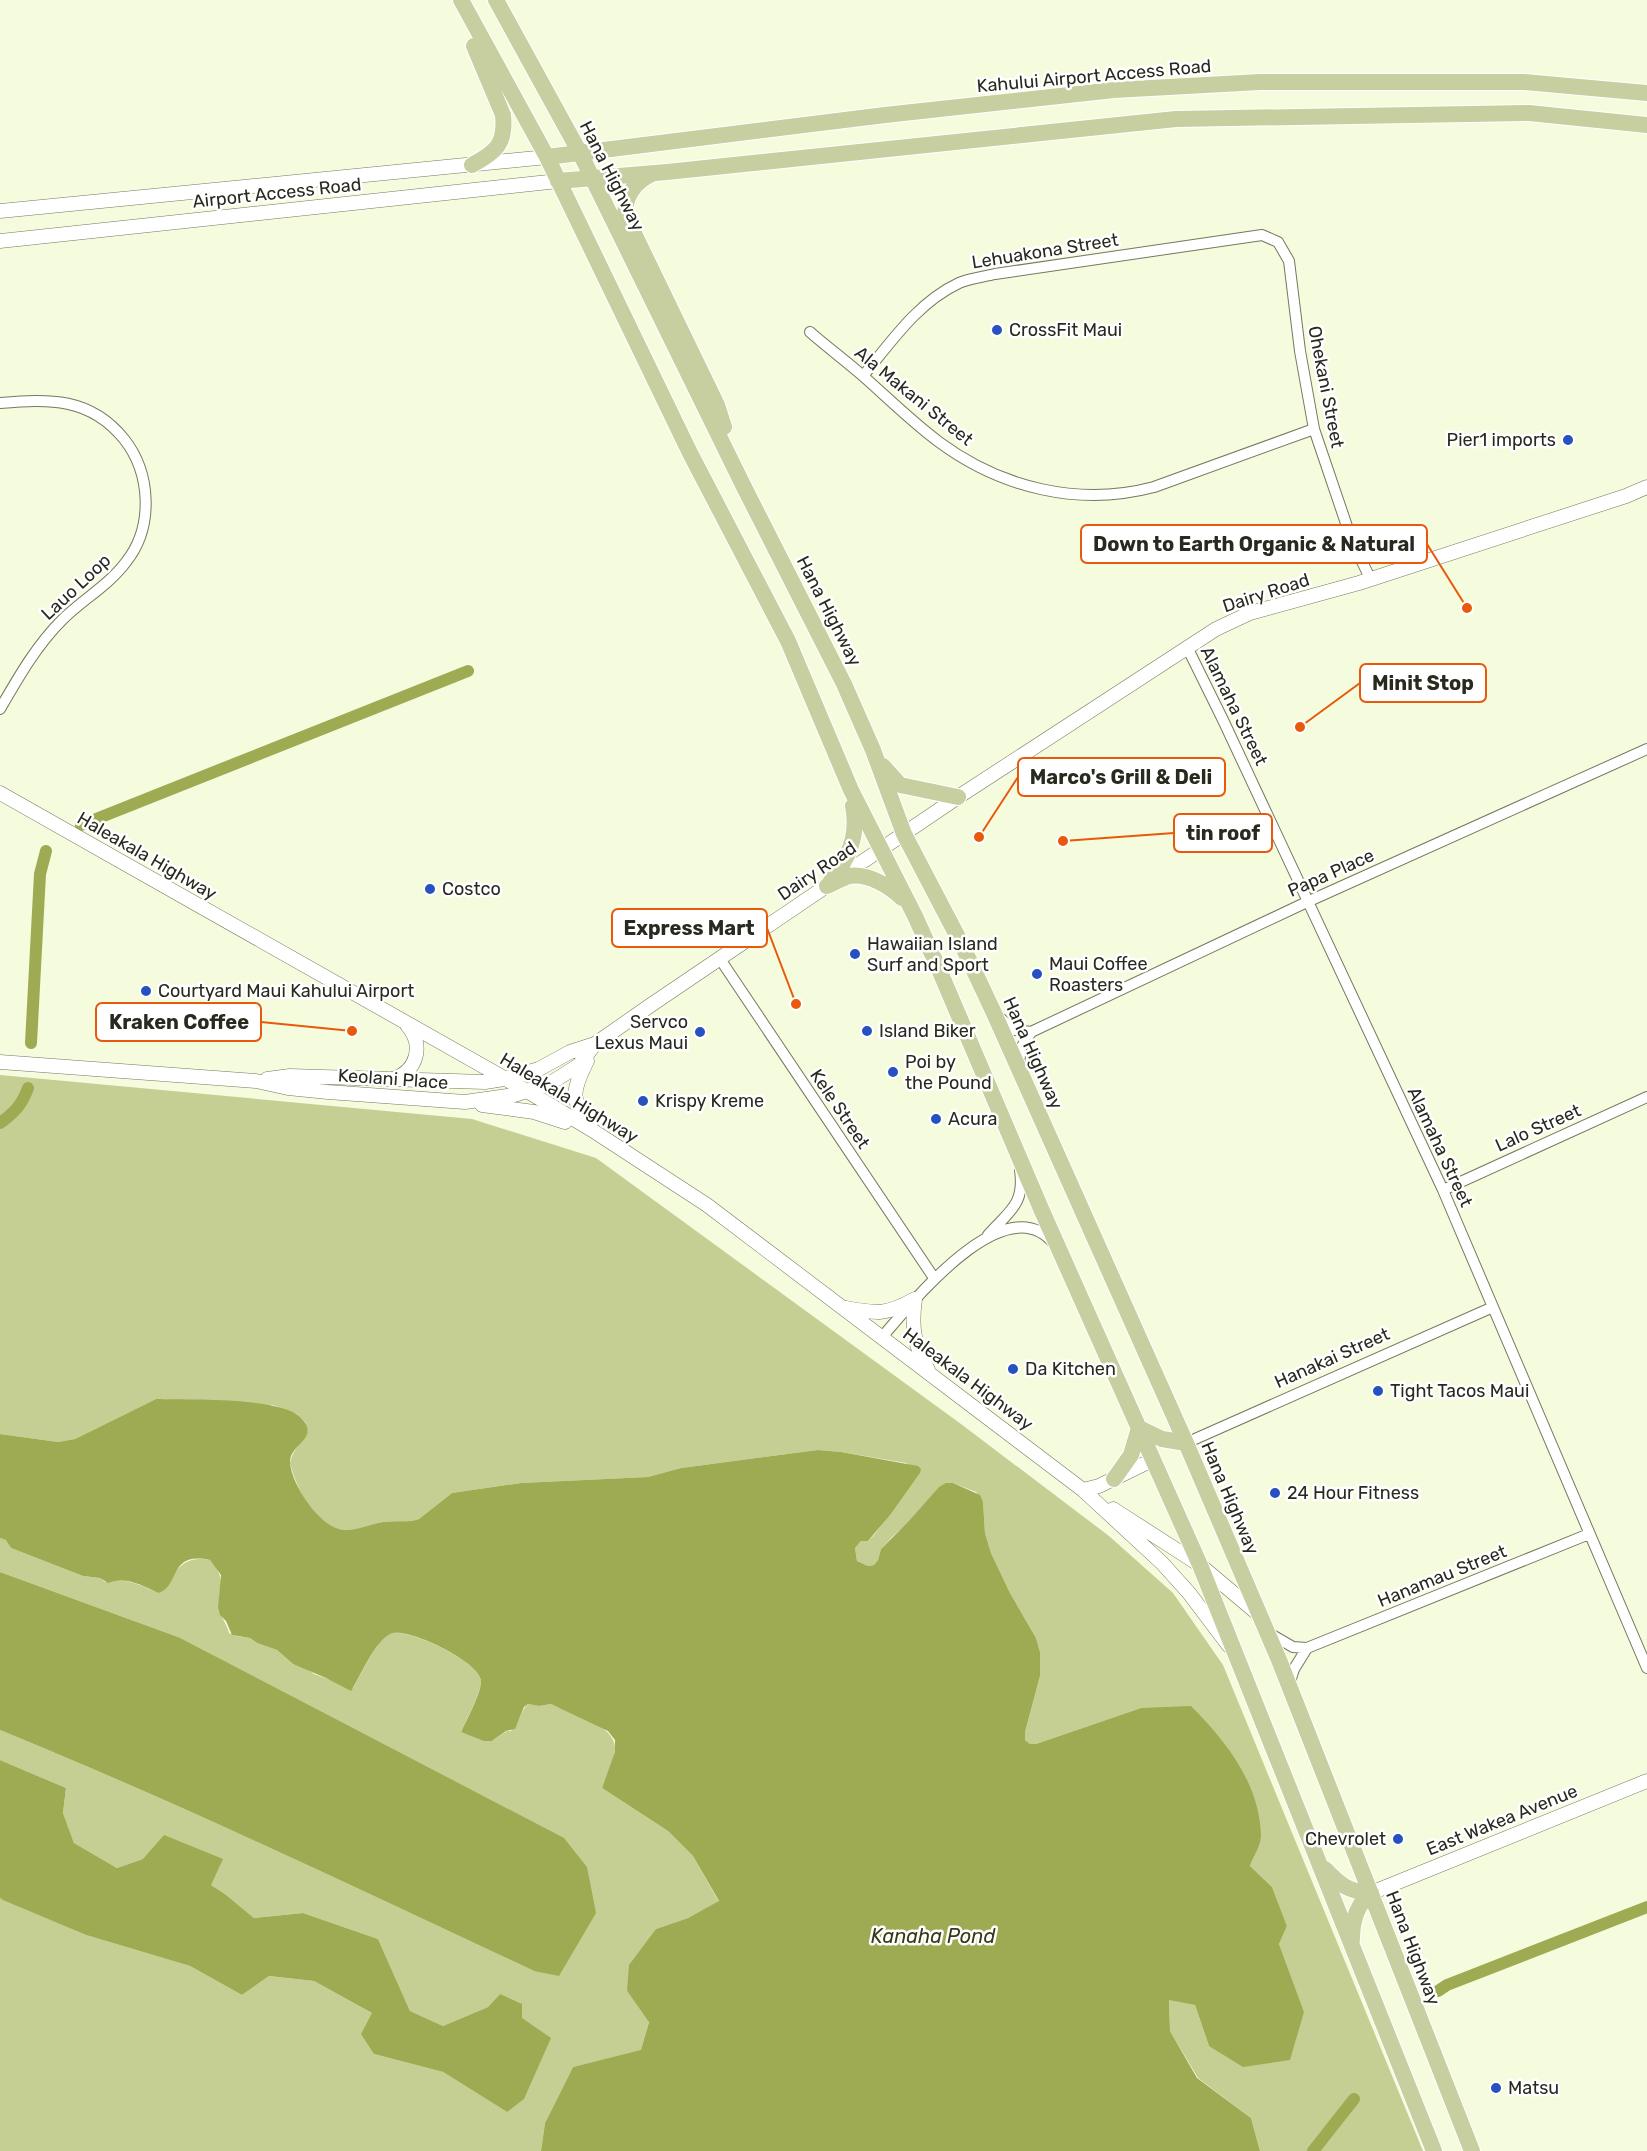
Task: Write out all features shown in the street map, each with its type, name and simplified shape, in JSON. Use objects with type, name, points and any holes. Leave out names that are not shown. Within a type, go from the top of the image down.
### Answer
[{"type":"main road","points":[[450,0],[481,60],[503,115],[504,128],[497,150],[472,165]]},
{"type":"main road","points":[[460,0],[547,157],[690,453],[788,641],[851,790],[915,916],[1200,1565],[1434,2151]]},
{"type":"main road","name":"Hana Highway","points":[[496,0],[580,153],[744,487],[844,684],[873,750],[904,834],[962,945],[993,1011],[1186,1443],[1265,1631],[1472,2151]]},
{"type":"main road","name":"Kahului Airport Access Road","points":[[547,157],[1114,90],[1260,82],[1524,82],[1647,93]]},
{"type":"main road","points":[[744,487],[717,405],[626,217],[627,199],[636,184],[650,174],[1176,119],[1529,112],[1647,125]]},
{"type":"main road","points":[[558,181],[667,172]]},
{"type":"main road","points":[[873,750],[885,769],[900,785],[958,797]]},
{"type":"main road","points":[[827,886],[842,867],[854,843],[856,823],[851,790]]},
{"type":"main road","points":[[827,886],[849,876],[873,880],[888,886],[901,896],[915,916]]},
{"type":"main road","points":[[1139,1428],[1161,1439],[1186,1443]]},
{"type":"main road","points":[[1114,1479],[1131,1455],[1139,1428]]},
{"type":"main road","points":[[1154,1459],[1186,1443]]},
{"type":"main road","points":[[1319,1861],[1331,1876],[1345,1887],[1355,1892],[1371,1893]]},
{"type":"main road","points":[[1352,1944],[1353,1927],[1358,1911],[1371,1893]]},
{"type":"street","name":"Airport Access Road","points":[[0,211],[547,157]]},
{"type":"street","name":"Airport Access Road","points":[[0,241],[558,181]]},
{"type":"street","name":"Lehuakona Street","points":[[863,376],[919,310],[935,297],[961,282],[995,274],[1262,234],[1270,238]]},
{"type":"street","name":"Ohekani Street","points":[[1270,238],[1278,242],[1288,261],[1300,351],[1314,429],[1352,541],[1370,578]]},
{"type":"street","name":"Ala Makani Street","points":[[810,332],[938,441],[960,456],[995,475],[1056,492],[1103,496],[1134,493],[1314,429]]},
{"type":"street","name":"Lauo Loop","points":[[0,403],[52,400],[76,405],[98,416],[111,425],[132,451],[141,474],[146,498],[141,534],[127,561],[62,620],[25,666],[0,709]]},
{"type":"street","name":"Dairy Road","points":[[504,1079],[539,1069],[570,1052],[595,1044],[958,797],[1219,627],[1250,613],[1359,583],[1626,496],[1647,487]]},
{"type":"street","name":"Alamaha Street","points":[[1187,646],[1443,1190],[1647,1668]]},
{"type":"street","name":"Papa Place","points":[[1031,1032],[1307,902],[1647,749]]},
{"type":"street","name":"Haleakala Highway","points":[[0,793],[403,1022],[487,1076],[504,1079],[592,1130],[706,1206],[1083,1490],[1200,1565],[1257,1613]]},
{"type":"street","name":"Kele Street","points":[[720,959],[934,1278]]},
{"type":"street","points":[[993,1011],[1012,1029],[1031,1032]]},
{"type":"street","points":[[388,1080],[408,1071],[416,1057],[415,1038],[403,1022]]},
{"type":"street","points":[[1022,1075],[1019,1062],[1020,1052],[1031,1032]]},
{"type":"street","name":"Dairy Road","points":[[527,1091],[549,1084],[579,1065],[595,1044]]},
{"type":"street","points":[[592,1130],[578,1108],[575,1090],[578,1078],[595,1044]]},
{"type":"street","name":"Keolani Place","points":[[0,1062],[256,1081],[288,1088],[465,1102],[527,1091]]},
{"type":"street","name":"Keolani Place","points":[[256,1081],[290,1076],[388,1080],[487,1076]]},
{"type":"street","points":[[359,1094],[389,1088],[475,1091],[482,1087],[487,1076]]},
{"type":"street","name":"Lalo Street","points":[[1443,1190],[1647,1097]]},
{"type":"street","points":[[465,1102],[534,1112],[592,1130]]},
{"type":"street","points":[[882,1337],[934,1278],[986,1238],[1019,1201],[1021,1173],[1017,1152]]},
{"type":"street","points":[[986,1238],[1012,1230],[1030,1229],[1045,1235],[1062,1254]]},
{"type":"street","points":[[841,1307],[870,1313],[885,1313],[915,1299]]},
{"type":"street","points":[[915,1299],[913,1332],[917,1348],[928,1372]]},
{"type":"street","name":"Hanakai Street","points":[[1186,1443],[1493,1307]]},
{"type":"street","points":[[1083,1490],[1114,1479],[1154,1459]]},
{"type":"street","name":"Haleakala Highway","points":[[1083,1490],[1162,1563],[1189,1593],[1239,1660]]},
{"type":"street","name":"Hanamau Street","points":[[1307,1648],[1589,1534]]},
{"type":"street","points":[[1265,1631],[1293,1647],[1307,1648],[1294,1669],[1288,1686]]},
{"type":"street","name":"East Wakea Avenue","points":[[1371,1893],[1647,1780]]},
{"type":"shaded area","points":[[0,1075],[472,1119],[596,1158],[961,1424],[1109,1536],[1173,1593],[1223,1665],[1423,2151],[1260,2151],[1251,2118],[1198,2078],[1170,2031],[1169,1999],[1195,2005],[1209,2046],[1304,2013],[1279,1944],[1287,1926],[1272,1887],[1250,1866],[1261,1838],[1141,1708],[1036,1744],[1030,1744],[1025,1740],[1025,1732],[1040,1676],[1040,1652],[1036,1638],[1010,1593],[991,1553],[985,1533],[983,1502],[976,1492],[953,1483],[892,1537],[881,1549],[874,1565],[868,1566],[857,1561],[855,1548],[861,1541],[868,1541],[874,1535],[920,1473],[906,1463],[818,1450],[681,1468],[648,1477],[521,1483],[452,1493],[419,1519],[382,1522],[357,1529],[341,1530],[322,1521],[308,1504],[290,1463],[308,1431],[305,1422],[297,1414],[273,1405],[156,1399],[75,1439],[58,1442],[0,1434]]},
{"type":"shaded area","points":[[0,1538],[7,1540],[11,1548],[83,1576],[100,1578],[105,1582],[119,1580],[133,1583],[158,1593],[185,1563],[200,1559],[210,1560],[221,1580],[220,1611],[229,1633],[250,1638],[277,1650],[293,1664],[353,1688],[374,1651],[389,1634],[410,1635],[424,1640],[468,1664],[477,1672],[481,1680],[461,1732],[492,1741],[507,1731],[511,1731],[528,1704],[539,1706],[551,1704],[602,1727],[610,1734],[615,1752],[612,1766],[602,1788],[668,1831],[693,1856],[719,1902],[688,1918],[656,1929],[627,1991],[649,2021],[641,2051],[573,2067],[545,2123],[541,2151],[0,2151],[0,1898],[86,1935],[190,1966],[242,1995],[269,1976],[314,1981],[372,2013],[374,2054],[443,2072],[507,2112],[522,2018],[500,1994],[488,2007],[443,2026],[410,2011],[378,1939],[303,1913],[254,1918],[211,1885],[143,1859],[117,1868],[74,1843],[63,1813],[66,1788],[0,1760],[0,1730],[202,1817],[534,1971],[178,1637],[0,1572]]},
{"type":"water","name":"Kanaha Pond","points":[[156,1399],[272,1405],[299,1416],[308,1430],[304,1440],[291,1455],[290,1462],[295,1482],[308,1504],[325,1522],[343,1530],[383,1522],[419,1519],[452,1493],[521,1483],[648,1477],[681,1468],[818,1450],[918,1466],[921,1469],[890,1515],[868,1541],[861,1541],[855,1548],[857,1561],[868,1566],[874,1565],[881,1549],[939,1487],[946,1483],[953,1483],[980,1495],[983,1502],[985,1533],[991,1553],[1010,1593],[1036,1638],[1040,1652],[1040,1676],[1025,1732],[1025,1740],[1030,1744],[1036,1744],[1141,1708],[1191,1706],[1217,1734],[1248,1781],[1255,1799],[1261,1836],[1250,1866],[1272,1887],[1287,1926],[1279,1944],[1304,2012],[1290,2060],[1243,2067],[1209,2046],[1195,2005],[1169,2000],[1170,2031],[1197,2078],[1251,2118],[1260,2151],[541,2151],[545,2123],[573,2067],[641,2050],[649,2022],[627,1991],[629,1965],[656,1929],[688,1918],[719,1901],[693,1856],[668,1831],[602,1788],[615,1752],[615,1740],[608,1731],[551,1704],[539,1706],[528,1704],[524,1707],[515,1729],[506,1731],[492,1741],[484,1741],[461,1732],[481,1685],[477,1672],[455,1655],[425,1640],[398,1633],[384,1638],[373,1651],[351,1691],[293,1664],[277,1650],[250,1638],[232,1635],[218,1607],[221,1575],[210,1560],[187,1561],[176,1571],[170,1584],[158,1593],[133,1582],[121,1580],[108,1583],[100,1578],[83,1576],[11,1548],[6,1540],[0,1538],[0,1434],[58,1442],[75,1439]]},
{"type":"water","points":[[0,1572],[178,1637],[564,1838],[587,1867],[596,1913],[559,1976],[534,1971],[202,1817],[0,1730]]},
{"type":"water","points":[[0,1760],[66,1788],[63,1813],[74,1843],[117,1868],[143,1859],[164,1835],[223,1859],[211,1885],[254,1918],[303,1913],[378,1939],[410,2011],[443,2026],[488,2007],[500,1994],[522,2004],[522,2018],[551,2038],[524,2099],[507,2112],[443,2072],[374,2054],[361,2034],[372,2013],[314,1981],[269,1976],[242,1995],[190,1966],[86,1935],[3,1900],[0,1898]]},
{"type":"waterway","points":[[81,825],[468,671]]},
{"type":"waterway","points":[[31,1043],[40,874],[46,851]]},
{"type":"waterway","points":[[0,1123],[17,1108],[28,1088]]},
{"type":"waterway","points":[[1438,1991],[1447,1985],[1647,1907]]},
{"type":"waterway","points":[[1313,2151],[1354,2099]]},
{"type":"place","name":"CrossFit Maui","points":[[997,330]]},
{"type":"place","name":"Pier1 imports","points":[[1568,440]]},
{"type":"place","name":"Down to Earth Organic & Natural","points":[[1467,608]]},
{"type":"place","name":"Minit Stop","points":[[1300,727]]},
{"type":"place","name":"Marco's Grill & Deli","points":[[979,837]]},
{"type":"place","name":"tin roof","points":[[1063,841]]},
{"type":"place","name":"Costco","points":[[430,889]]},
{"type":"place","name":"Hawaiian Island Surf and Sport","points":[[855,954]]},
{"type":"place","name":"Maui Coffee Roasters","points":[[1037,974]]},
{"type":"place","name":"Courtyard Maui Kahului Airport","points":[[146,991]]},
{"type":"place","name":"Express Mart","points":[[796,1004]]},
{"type":"place","name":"Kraken Coffee","points":[[352,1031]]},
{"type":"place","name":"Island Biker","points":[[867,1031]]},
{"type":"place","name":"Servco Lexus Maui","points":[[700,1032]]},
{"type":"place","name":"Poi by the Pound","points":[[893,1072]]},
{"type":"place","name":"Krispy Kreme","points":[[643,1101]]},
{"type":"place","name":"Acura","points":[[936,1119]]},
{"type":"place","name":"Da Kitchen","points":[[1013,1369]]},
{"type":"place","name":"Tight Tacos Maui","points":[[1378,1391]]},
{"type":"place","name":"24 Hour Fitness","points":[[1275,1493]]},
{"type":"place","name":"Chevrolet","points":[[1398,1839]]},
{"type":"place","name":"Matsu","points":[[1496,2088]]}]
